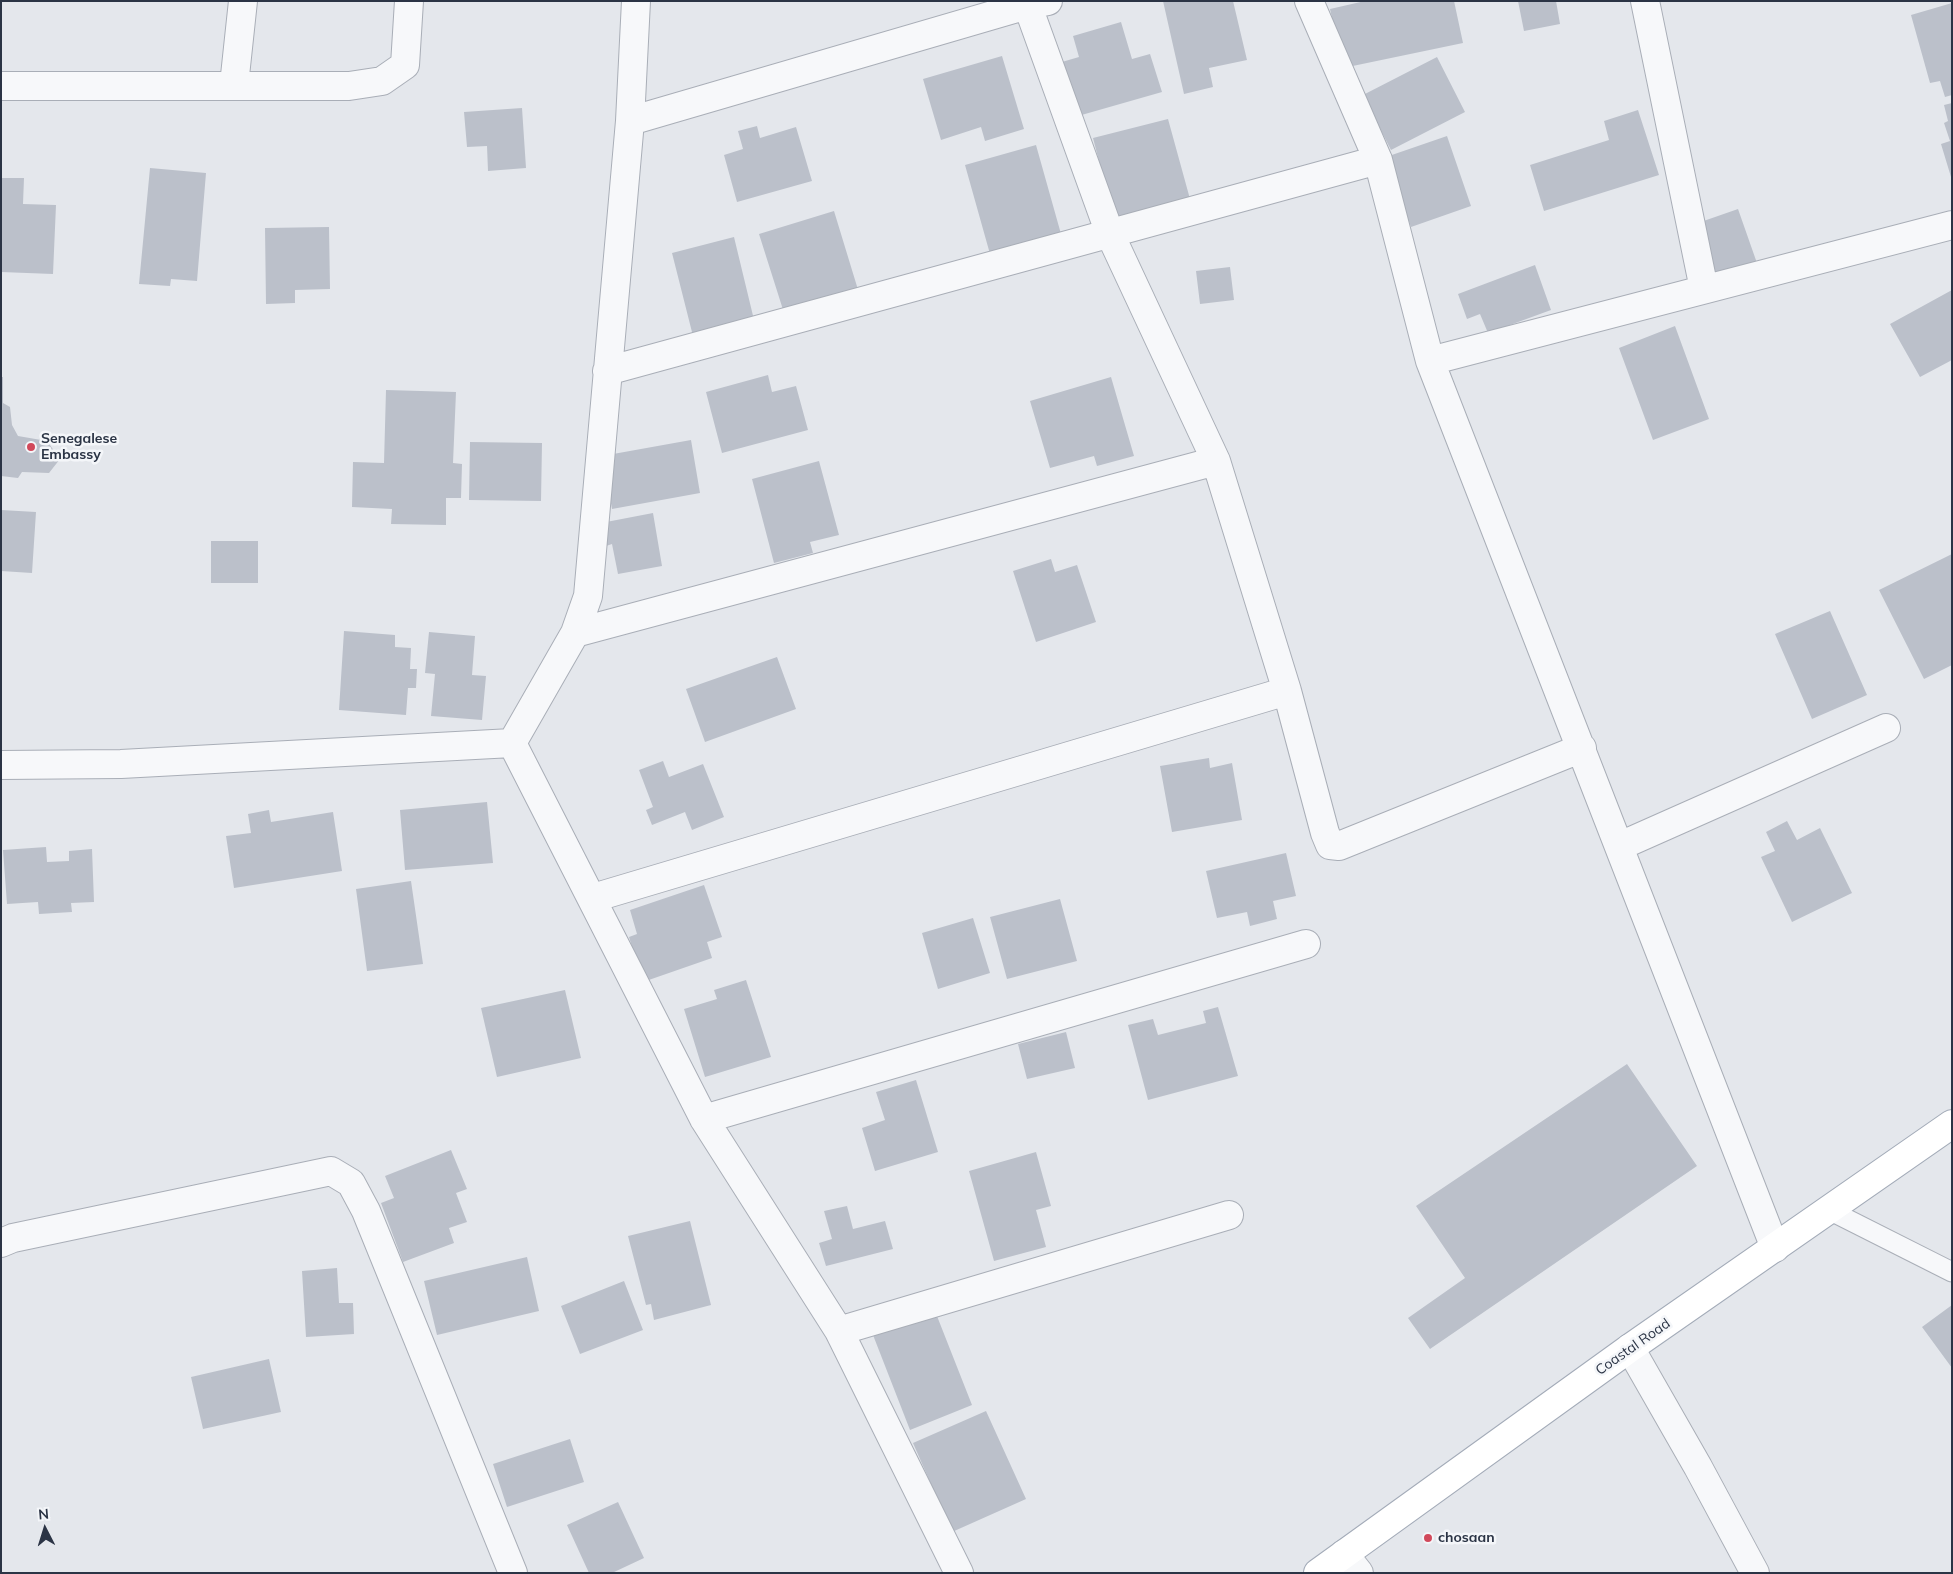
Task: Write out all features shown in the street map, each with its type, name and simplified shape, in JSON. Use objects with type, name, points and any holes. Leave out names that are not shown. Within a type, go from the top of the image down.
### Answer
[{"type":"main road","name":"Coastal Road","points":[[1318,1573],[1352,1563],[1630,1348],[1952,1124]]},
{"type":"street","points":[[234,85],[243,1]]},
{"type":"street","points":[[1,86],[348,86],[382,81],[405,65],[409,1]]},
{"type":"street","points":[[512,743],[575,633],[588,596],[630,121],[636,1]]},
{"type":"street","points":[[1309,1],[1378,160],[1430,361],[1582,748],[1774,1248]]},
{"type":"street","points":[[1645,1],[1704,289]]},
{"type":"street","points":[[630,121],[1034,2],[1110,234],[1216,461],[1287,691],[1325,833],[1330,845],[1339,846],[1582,748]]},
{"type":"street","points":[[608,371],[1378,160]]},
{"type":"street","points":[[1430,361],[1952,224]]},
{"type":"street","points":[[575,633],[1216,461]]},
{"type":"street","points":[[593,898],[1287,691]]},
{"type":"street","points":[[1620,846],[1886,728]]},
{"type":"street","points":[[1,765],[121,764],[512,743]]},
{"type":"street","points":[[512,743],[593,898],[704,1119],[839,1331],[959,1573]]},
{"type":"street","points":[[704,1119],[1306,944]]},
{"type":"street","points":[[1,1243],[22,1236],[330,1171],[351,1183],[369,1220],[513,1573]]},
{"type":"street","points":[[839,1331],[1229,1215]]},
{"type":"street","points":[[1630,1348],[1698,1467],[1754,1573]]},
{"type":"lane","points":[[1829,1210],[1952,1272]]},
{"type":"building","points":[[1163,1],[1233,1],[1247,60],[1209,68],[1213,87],[1184,94]]},
{"type":"building","points":[[1365,1],[1454,1],[1463,43],[1343,68],[1330,9]]},
{"type":"building","points":[[1518,1],[1556,1],[1560,24],[1524,31]]},
{"type":"building","points":[[1952,3],[1952,95],[1945,97],[1940,81],[1930,83],[1911,15]]},
{"type":"building","points":[[1121,22],[1132,59],[1150,54],[1162,92],[1071,118],[1055,64],[1079,57],[1073,36]]},
{"type":"building","points":[[1002,56],[1024,129],[985,141],[981,127],[941,140],[923,79]]},
{"type":"building","points":[[1437,57],[1465,112],[1391,150],[1363,95]]},
{"type":"building","points":[[1952,103],[1951,177],[1941,144],[1950,141],[1944,123],[1948,121],[1944,105]]},
{"type":"building","points":[[522,108],[526,168],[488,171],[487,146],[467,147],[464,112]]},
{"type":"building","points":[[1638,110],[1659,175],[1544,211],[1530,165],[1609,140],[1604,121]]},
{"type":"building","points":[[1168,119],[1190,199],[1114,219],[1093,138]]},
{"type":"building","points":[[757,126],[760,138],[796,127],[812,181],[737,202],[724,155],[743,149],[738,131]]},
{"type":"building","points":[[1447,136],[1471,206],[1411,227],[1386,157]]},
{"type":"building","points":[[1036,145],[1061,234],[990,254],[965,165]]},
{"type":"building","points":[[150,168],[206,173],[197,281],[171,279],[170,286],[139,284]]},
{"type":"building","points":[[1,178],[24,178],[23,204],[56,205],[53,274],[1,272]]},
{"type":"building","points":[[1738,209],[1758,266],[1714,281],[1695,224]]},
{"type":"building","points":[[834,211],[859,293],[785,316],[759,234]]},
{"type":"building","points":[[329,227],[330,289],[295,290],[295,303],[266,304],[265,228]]},
{"type":"building","points":[[734,237],[755,324],[694,340],[672,253]]},
{"type":"building","points":[[1535,265],[1551,310],[1488,333],[1480,314],[1467,319],[1458,294]]},
{"type":"building","points":[[1230,267],[1234,300],[1200,304],[1196,271]]},
{"type":"building","points":[[1952,290],[1952,360],[1920,377],[1890,324]]},
{"type":"building","points":[[1675,326],[1709,419],[1653,440],[1619,348]]},
{"type":"building","points":[[768,375],[772,392],[796,386],[808,430],[722,453],[706,392]]},
{"type":"building","points":[[1,377],[3,377],[3,403],[10,407],[12,425],[18,436],[47,441],[60,459],[49,473],[22,472],[18,478],[1,476]]},
{"type":"building","points":[[1111,377],[1134,456],[1097,466],[1094,456],[1050,468],[1030,401]]},
{"type":"building","points":[[386,390],[456,392],[453,463],[462,464],[461,498],[446,498],[446,525],[391,524],[392,509],[352,507],[353,462],[384,463]]},
{"type":"building","points":[[691,440],[700,493],[612,509],[602,456]]},
{"type":"building","points":[[470,442],[542,443],[541,501],[469,500]]},
{"type":"building","points":[[819,461],[839,535],[810,542],[813,553],[774,563],[752,479]]},
{"type":"building","points":[[1,510],[36,512],[32,573],[1,571]]},
{"type":"building","points":[[653,513],[662,566],[618,574],[612,544],[606,546],[601,523]]},
{"type":"building","points":[[211,541],[258,541],[258,583],[211,583]]},
{"type":"building","points":[[1952,554],[1952,665],[1924,679],[1879,590]]},
{"type":"building","points":[[1051,559],[1055,572],[1077,565],[1096,622],[1036,642],[1013,571]]},
{"type":"building","points":[[1830,611],[1867,695],[1812,719],[1775,634]]},
{"type":"building","points":[[344,631],[395,635],[395,647],[411,648],[410,669],[417,669],[416,688],[408,688],[406,715],[339,710]]},
{"type":"building","points":[[429,632],[475,636],[472,675],[486,676],[482,720],[431,716],[435,674],[425,673]]},
{"type":"building","points":[[777,657],[796,709],[705,742],[686,689]]},
{"type":"building","points":[[1209,758],[1210,768],[1232,763],[1242,820],[1172,832],[1160,766]]},
{"type":"building","points":[[663,761],[669,777],[703,764],[724,817],[692,830],[685,812],[652,825],[646,810],[653,807],[639,770]]},
{"type":"building","points":[[487,802],[493,863],[405,870],[400,810]]},
{"type":"building","points":[[269,810],[271,822],[333,812],[342,871],[234,888],[226,836],[251,833],[248,814]]},
{"type":"building","points":[[1787,821],[1797,840],[1820,828],[1852,893],[1792,922],[1761,857],[1775,851],[1766,832]]},
{"type":"building","points":[[46,847],[47,862],[69,861],[69,851],[92,849],[94,902],[71,903],[72,912],[39,914],[38,902],[7,904],[3,850]]},
{"type":"building","points":[[1286,853],[1296,896],[1273,901],[1277,919],[1250,926],[1247,912],[1217,918],[1206,871]]},
{"type":"building","points":[[411,881],[423,964],[367,971],[356,889]]},
{"type":"building","points":[[704,885],[722,937],[707,942],[712,958],[643,982],[629,937],[637,934],[630,910]]},
{"type":"building","points":[[1060,899],[1077,961],[1007,979],[990,917]]},
{"type":"building","points":[[973,918],[990,973],[938,989],[922,933]]},
{"type":"building","points":[[746,980],[771,1057],[705,1077],[684,1009],[717,999],[714,990]]},
{"type":"building","points":[[565,990],[581,1058],[497,1077],[481,1008]]},
{"type":"building","points":[[1218,1007],[1238,1076],[1148,1100],[1128,1025],[1153,1019],[1158,1035],[1206,1023],[1203,1011]]},
{"type":"building","points":[[1066,1032],[1075,1068],[1027,1079],[1018,1044]]},
{"type":"building","points":[[1627,1064],[1697,1166],[1430,1349],[1408,1318],[1465,1278],[1416,1206]]},
{"type":"building","points":[[916,1080],[938,1152],[875,1171],[862,1128],[885,1120],[876,1092]]},
{"type":"building","points":[[451,1150],[467,1189],[456,1193],[467,1222],[449,1228],[454,1243],[403,1262],[381,1203],[394,1198],[385,1176]]},
{"type":"building","points":[[1036,1152],[1051,1206],[1036,1210],[1046,1247],[994,1261],[969,1171]]},
{"type":"building","points":[[847,1206],[853,1229],[885,1221],[893,1249],[826,1266],[819,1243],[832,1239],[824,1211]]},
{"type":"building","points":[[690,1221],[711,1305],[654,1320],[651,1304],[646,1305],[628,1236]]},
{"type":"building","points":[[527,1257],[539,1311],[437,1335],[424,1281]]},
{"type":"building","points":[[337,1268],[339,1303],[353,1303],[354,1334],[306,1337],[302,1271]]},
{"type":"building","points":[[624,1281],[643,1330],[580,1354],[561,1306]]},
{"type":"building","points":[[1952,1305],[1952,1368],[1922,1327]]},
{"type":"building","points":[[935,1311],[972,1405],[910,1430],[873,1335]]},
{"type":"building","points":[[269,1359],[281,1412],[203,1429],[191,1377]]},
{"type":"building","points":[[986,1411],[1026,1499],[952,1532],[913,1443]]},
{"type":"building","points":[[570,1439],[584,1482],[507,1507],[493,1464]]},
{"type":"building","points":[[618,1502],[644,1558],[612,1573],[589,1573],[567,1525]]},
{"type":"place","name":"Senegalese Embassy","points":[[31,447]]},
{"type":"place","name":"chosaan","points":[[1428,1538]]}]
